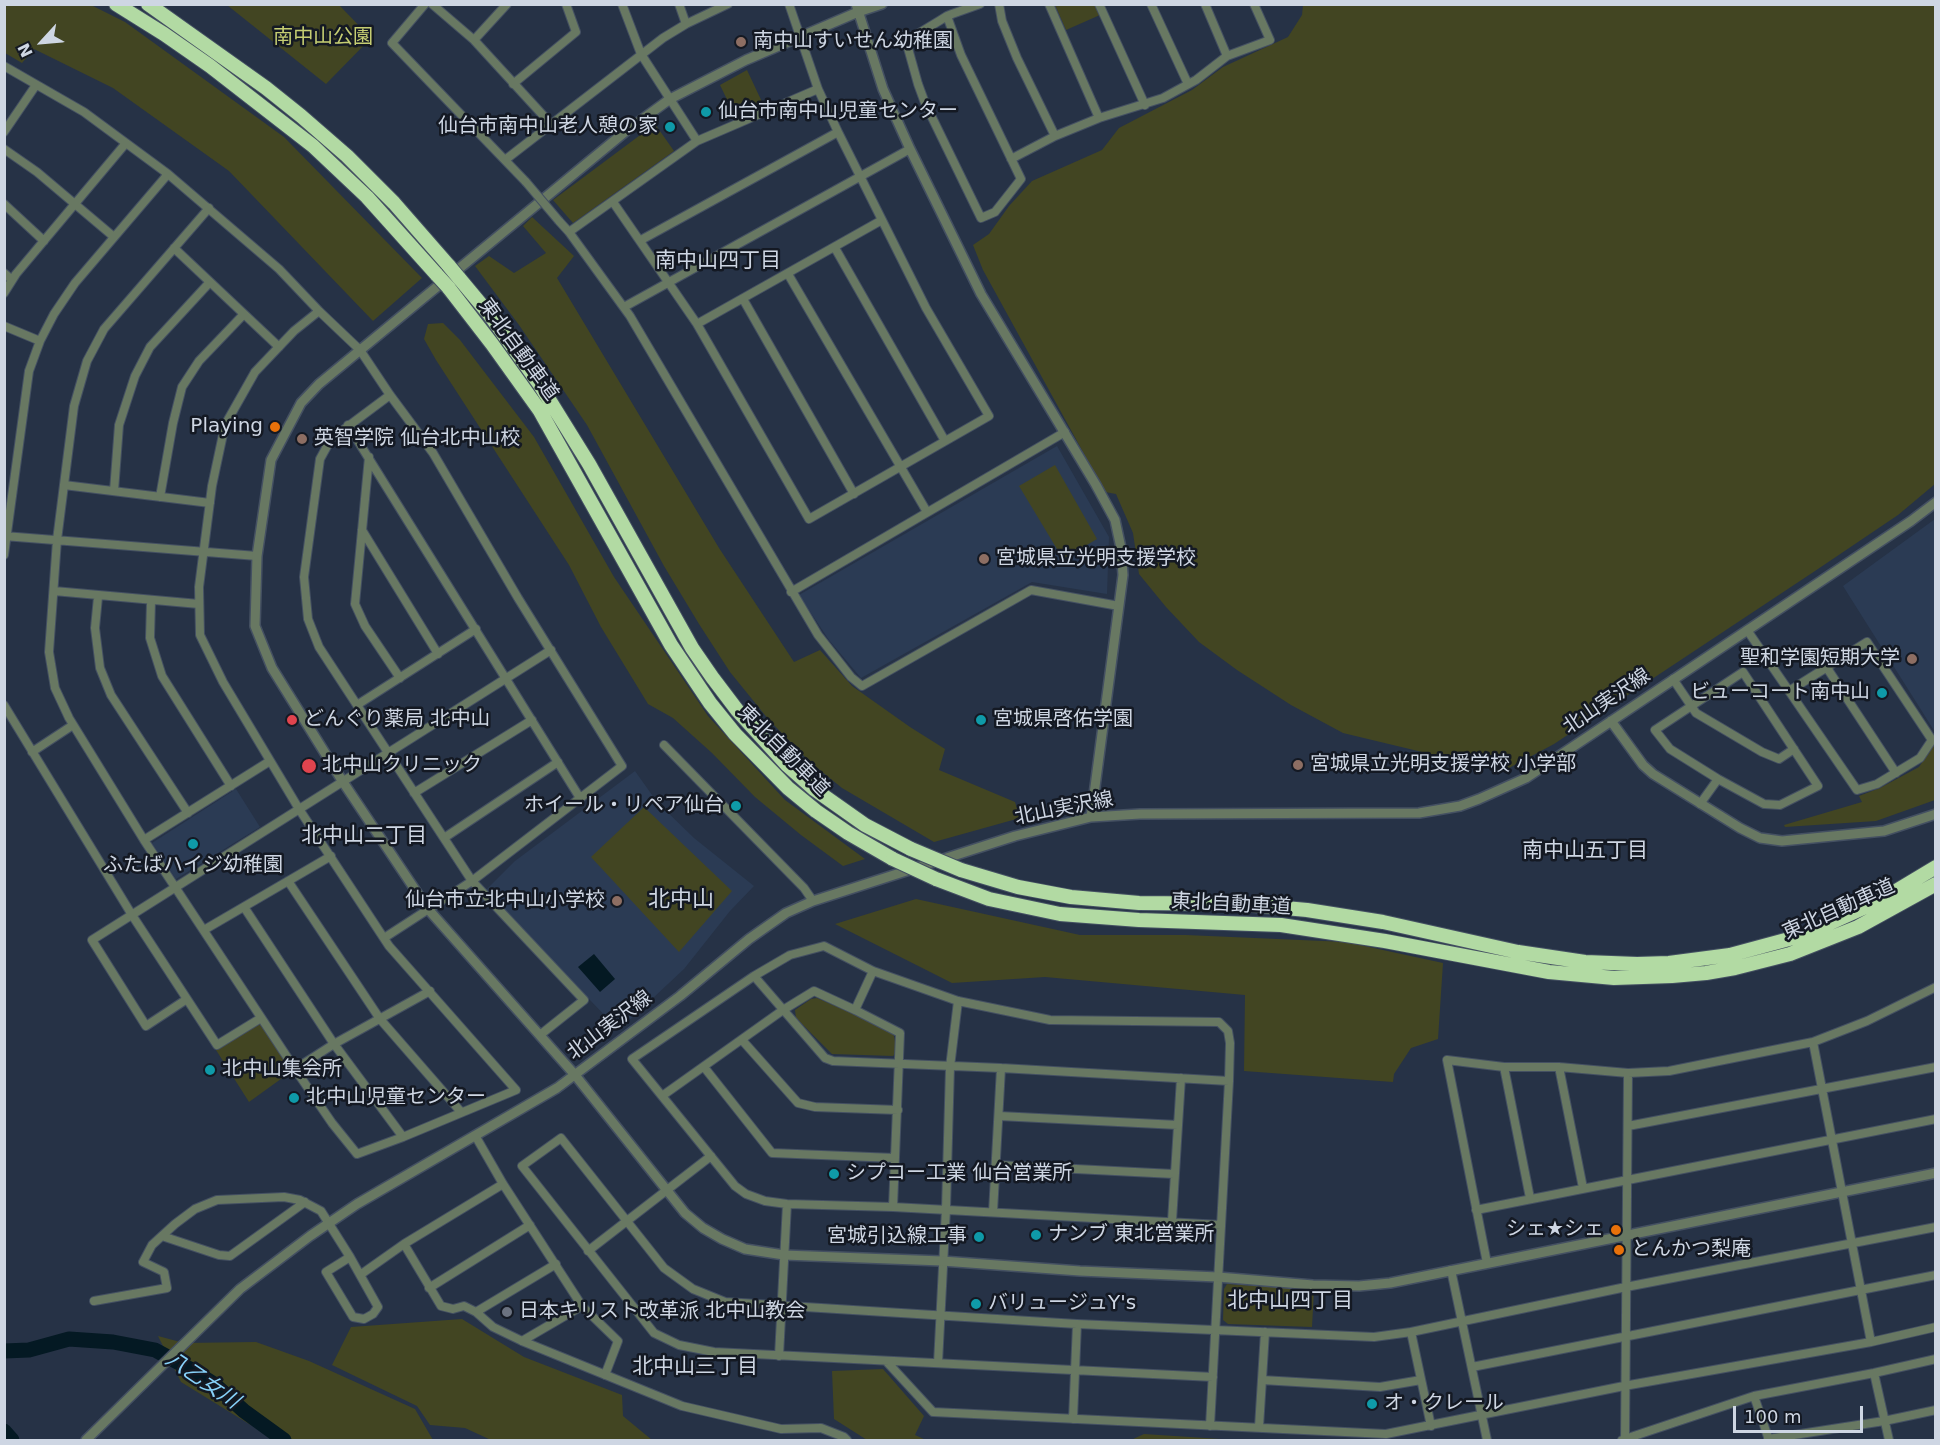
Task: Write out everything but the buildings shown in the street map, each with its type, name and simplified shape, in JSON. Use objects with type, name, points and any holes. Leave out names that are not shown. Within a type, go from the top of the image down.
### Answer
[{"type":"highway","name":"東北自動車道","points":[[116,4],[210,66],[313,146],[367,197],[438,275],[540,411],[670,645],[710,703],[742,741],[788,788],[848,833],[893,859],[936,879],[989,899],[1060,914],[1138,920],[1281,925],[1396,943],[1549,972],[1614,978],[1706,973],[1790,954],[1858,927],[1935,884]]},
{"type":"highway","name":"東北自動車道","points":[[148,4],[266,88],[309,122],[394,203],[489,315],[540,384],[589,464],[692,648],[737,710],[787,765],[814,789],[865,825],[911,849],[962,870],[1018,887],[1071,897],[1139,903],[1241,904],[1307,910],[1383,922],[1518,952],[1585,962],[1637,964],[1669,963],[1730,955],[1804,934],[1881,900],[1935,867]]},
{"type":"street","points":[[425,4],[392,43],[526,182],[569,232],[624,308],[790,592],[818,635],[851,677],[862,687],[1031,590],[1119,606]]},
{"type":"street","points":[[432,4],[474,40],[551,124]]},
{"type":"street","points":[[474,40],[507,4]]},
{"type":"street","points":[[513,84],[576,32],[566,4]]},
{"type":"street","points":[[622,4],[641,54],[697,141]]},
{"type":"street","points":[[679,4],[686,24]]},
{"type":"street","points":[[505,160],[641,54],[686,24],[728,4]]},
{"type":"street","points":[[612,202],[641,240],[697,324],[809,519],[989,416],[926,309],[838,132],[818,89],[789,4]]},
{"type":"street","points":[[882,4],[857,8],[800,38],[746,60],[669,99],[626,131],[319,384],[301,403],[271,460],[257,556],[255,626],[272,668],[343,782],[428,909],[575,1076],[685,1213],[722,1239],[745,1249],[784,1255],[942,1261],[1359,1286],[1390,1283],[1935,1173]]},
{"type":"street","points":[[947,16],[962,55],[1021,179],[994,212],[981,218],[925,103],[906,41],[947,16],[980,4]]},
{"type":"street","points":[[999,4],[1002,21],[1017,58],[1055,136]]},
{"type":"street","points":[[1049,4],[1099,118]]},
{"type":"street","points":[[1099,4],[1146,105]]},
{"type":"street","points":[[1151,4],[1188,84]]},
{"type":"street","points":[[1205,4],[1227,56]]},
{"type":"street","points":[[1011,159],[1055,136],[1099,118],[1163,98],[1196,80],[1227,56],[1270,40],[1254,4]]},
{"type":"street","points":[[857,8],[883,89],[981,294],[1065,432],[1115,520],[1122,566],[1119,606],[1091,817]]},
{"type":"street","points":[[4,66],[84,112],[168,174],[279,269],[360,350],[433,453],[622,766],[472,882],[384,938]]},
{"type":"street","points":[[4,132],[36,85]]},
{"type":"street","points":[[569,232],[697,141],[818,89]]},
{"type":"street","points":[[641,240],[838,132]]},
{"type":"street","points":[[4,293],[12,280],[126,143]]},
{"type":"street","points":[[4,149],[76,204],[114,237]]},
{"type":"street","points":[[624,308],[910,149]]},
{"type":"street","points":[[4,555],[30,371],[40,341],[54,314],[75,284],[168,174]]},
{"type":"street","points":[[4,204],[44,241]]},
{"type":"street","points":[[209,208],[104,329],[87,361],[74,406],[57,540],[49,652],[55,688],[73,725],[144,840],[261,1018],[332,1123],[357,1154],[516,1090],[384,938],[299,809],[223,682],[200,635],[199,587],[203,552],[225,425],[255,372],[294,331],[319,311]]},
{"type":"street","points":[[697,324],[882,220]]},
{"type":"street","points":[[174,248],[279,347]]},
{"type":"street","points":[[835,248],[945,441]]},
{"type":"street","points":[[4,273],[12,280]]},
{"type":"street","points":[[788,274],[927,512]]},
{"type":"street","points":[[114,491],[119,424],[135,376],[150,347],[210,282]]},
{"type":"street","points":[[743,299],[854,494]]},
{"type":"street","points":[[160,497],[182,387],[199,361],[244,315]]},
{"type":"street","points":[[4,326],[40,341]]},
{"type":"street","points":[[390,395],[331,439],[320,459],[304,577],[308,619],[319,647],[472,882],[584,1000],[540,1035]]},
{"type":"street","points":[[348,425],[580,798]]},
{"type":"street","points":[[790,592],[1065,432]]},
{"type":"street","points":[[369,457],[355,603],[365,626],[400,678]]},
{"type":"street","points":[[64,485],[210,502]]},
{"type":"street","name":"北山実沢線","points":[[86,1440],[240,1289],[328,1223],[575,1076],[680,996],[767,925],[786,913],[813,901],[1015,836],[1091,817],[1140,814],[1419,813],[1460,806],[1526,778],[1911,522],[1935,502]]},
{"type":"street","points":[[362,530],[438,654]]},
{"type":"street","points":[[5,536],[257,556]]},
{"type":"street","points":[[54,591],[98,597],[199,604]]},
{"type":"street","points":[[98,597],[95,628],[100,668],[111,695],[188,813]]},
{"type":"street","points":[[151,601],[150,638],[162,676],[231,786]]},
{"type":"street","points":[[357,705],[476,629]]},
{"type":"street","points":[[1747,630],[1857,790],[1877,784],[1920,758],[1932,740],[1867,642],[1789,691]]},
{"type":"street","points":[[187,999],[146,1026],[92,940],[551,650]]},
{"type":"street","points":[[1827,668],[1896,773]]},
{"type":"street","points":[[1743,672],[1794,749],[1818,786],[1780,806],[1764,804],[1670,749],[1654,730],[1743,672]]},
{"type":"street","points":[[1673,679],[1696,714],[1779,759],[1794,749]]},
{"type":"street","points":[[4,705],[132,915],[217,1046],[261,1018]]},
{"type":"street","points":[[414,793],[532,720]]},
{"type":"street","points":[[1611,720],[1642,765],[1668,784],[1751,834],[1773,840],[1824,838],[1884,831],[1935,814]]},
{"type":"street","points":[[32,752],[73,725]]},
{"type":"street","points":[[664,745],[804,888],[813,901]]},
{"type":"street","points":[[144,840],[270,761]]},
{"type":"street","points":[[444,838],[558,762]]},
{"type":"street","points":[[1700,804],[1718,778]]},
{"type":"street","points":[[204,930],[331,856]]},
{"type":"street","points":[[288,881],[380,1019],[461,1112]]},
{"type":"street","points":[[244,907],[334,1044],[404,1137]]},
{"type":"street","points":[[1210,1426],[1229,1081],[1228,1031],[1219,1022],[1050,1020],[958,1001],[873,971],[824,946],[790,955],[754,976],[632,1059],[735,1186],[746,1194],[765,1200],[787,1204],[946,1209],[1221,1225]]},
{"type":"street","points":[[855,1010],[873,971]]},
{"type":"street","points":[[754,976],[825,1058],[833,1061],[1229,1081]]},
{"type":"street","points":[[1487,1263],[1447,1060],[1504,1067],[1559,1067],[1628,1073],[1669,1071],[1813,1042],[1867,1021],[1935,987]]},
{"type":"street","points":[[295,1069],[334,1044],[430,991]]},
{"type":"street","points":[[662,1096],[783,1010],[814,991],[855,1010],[900,1033],[893,1207]]},
{"type":"street","points":[[938,1363],[950,1066],[958,1001]]},
{"type":"street","points":[[742,1040],[798,1103],[814,1107],[898,1110]]},
{"type":"street","points":[[1813,1042],[1871,1342]]},
{"type":"street","points":[[704,1067],[772,1153],[895,1158]]},
{"type":"street","points":[[1504,1067],[1530,1198]]},
{"type":"street","points":[[1559,1067],[1583,1188]]},
{"type":"street","points":[[1628,1126],[1935,1067]]},
{"type":"street","points":[[993,1212],[1001,1068]]},
{"type":"street","points":[[1628,1073],[1624,1440],[1754,1396],[1935,1359]]},
{"type":"street","points":[[1172,1221],[1180,1078]]},
{"type":"street","points":[[999,1116],[1178,1125]]},
{"type":"street","points":[[1476,1210],[1935,1119]]},
{"type":"street","points":[[476,1137],[503,1184],[582,1306],[618,1341],[604,1375]]},
{"type":"street","points":[[1213,1377],[779,1356],[714,1352],[679,1345],[654,1333],[522,1166],[561,1138],[664,1268],[693,1289],[725,1302],[1077,1324],[1374,1337],[1411,1332],[1626,1287],[1935,1227]]},
{"type":"street","points":[[588,1251],[711,1156]]},
{"type":"street","points":[[997,1166],[1174,1174]]},
{"type":"street","points":[[360,1275],[404,1244],[503,1184]]},
{"type":"street","points":[[93,1301],[167,1288],[164,1272],[143,1262],[152,1245],[195,1209],[217,1200],[284,1197],[305,1202],[321,1211],[350,1257],[378,1307],[373,1314],[364,1319],[353,1317],[326,1272],[350,1257]]},
{"type":"street","points":[[162,1236],[219,1255],[230,1256],[305,1202]]},
{"type":"street","points":[[779,1356],[787,1204]]},
{"type":"street","points":[[429,1288],[530,1226]]},
{"type":"street","points":[[404,1244],[441,1306],[453,1309],[464,1306],[476,1312],[494,1327],[522,1341],[682,1406],[781,1429],[821,1428],[847,1440]]},
{"type":"street","points":[[476,1312],[556,1264]]},
{"type":"street","points":[[1451,1270],[1487,1440]]},
{"type":"street","points":[[1472,1367],[1935,1275]]},
{"type":"street","points":[[522,1341],[582,1306]]},
{"type":"street","points":[[1072,1419],[1077,1324]]},
{"type":"street","points":[[887,1362],[933,1412],[1386,1434],[1624,1386],[1871,1342],[1935,1327]]},
{"type":"street","points":[[1259,1427],[1265,1332]]},
{"type":"street","points":[[1411,1332],[1431,1426]]},
{"type":"street","points":[[1874,1373],[1889,1440]]},
{"type":"street","points":[[1262,1380],[1380,1387],[1421,1380]]},
{"type":"street","points":[[1754,1396],[1768,1440],[1884,1421],[1935,1410]]},
{"type":"shaded area","name":"宮城県立光明支援学校","points":[[1057,446],[1109,537],[1107,594],[1032,582],[861,678],[829,640],[799,595]]},
{"type":"shaded area","name":"聖和学園短期大学","points":[[1935,519],[1935,732],[1843,586]]},
{"type":"shaded area","name":"仙台市立北中山小学校","points":[[635,771],[657,802],[694,838],[754,886],[730,911],[684,969],[622,1027],[615,1026],[485,891],[515,861]]},
{"type":"shaded area","points":[[236,789],[260,827],[176,879],[152,843]]},
{"type":"shaded area","points":[[594,954],[615,979],[600,992],[578,967]]},
{"type":"green space","points":[[5,4],[91,5],[125,22],[284,137],[422,278],[373,321],[229,171],[113,88],[34,49],[22,63],[5,53]]},
{"type":"green space","name":"南中山公園","points":[[227,5],[339,5],[371,38],[326,84]]},
{"type":"green space","points":[[1055,5],[1095,5],[1100,15],[1066,30]]},
{"type":"green space","points":[[1303,5],[1935,5],[1935,484],[1898,515],[1815,571],[1554,744],[1509,768],[1493,769],[1343,733],[1291,705],[1199,642],[1139,574],[1133,533],[1116,494],[1105,492],[983,270],[973,245],[989,234],[1009,206],[1032,181],[1102,150],[1119,128],[1192,90],[1223,67],[1288,37],[1302,15]]},
{"type":"green space","points":[[747,70],[763,104],[735,116],[720,85]]},
{"type":"green space","points":[[655,124],[674,151],[573,223],[553,200]]},
{"type":"green space","points":[[532,217],[574,256],[557,278],[719,548],[794,662],[820,650],[852,686],[945,749],[939,770],[1015,802],[1020,818],[934,842],[842,788],[810,762],[769,720],[730,672],[664,566],[587,425],[519,325],[475,266],[489,256],[514,273],[546,253],[523,226]]},
{"type":"green space","points":[[443,323],[460,340],[534,437],[614,577],[708,716],[785,800],[865,859],[843,866],[755,797],[712,753],[673,718],[648,704],[601,627],[569,565],[424,339],[428,324]]},
{"type":"green space","points":[[1055,465],[1097,539],[1063,559],[1019,486]]},
{"type":"green space","points":[[1935,743],[1935,800],[1876,821],[1785,827],[1784,825],[1862,802],[1859,796],[1880,788],[1919,767]]},
{"type":"green space","points":[[644,807],[732,891],[679,952],[591,857]]},
{"type":"green space","points":[[916,899],[1080,935],[1186,935],[1346,942],[1443,963],[1438,1039],[1411,1048],[1394,1074],[1393,1082],[1244,1071],[1245,995],[1045,977],[952,983],[835,924]]},
{"type":"green space","points":[[817,998],[893,1031],[897,1052],[893,1056],[832,1054],[796,1018],[795,1010],[811,999]]},
{"type":"green space","points":[[256,1023],[263,1025],[292,1071],[249,1102],[216,1050]]},
{"type":"green space","points":[[1227,1284],[1314,1290],[1312,1327],[1228,1324],[1223,1320],[1224,1289]]},
{"type":"green space","points":[[462,1319],[524,1357],[622,1395],[623,1416],[652,1440],[491,1440],[465,1428],[430,1425],[417,1406],[332,1365],[351,1327]]},
{"type":"green space","points":[[158,1336],[184,1343],[256,1342],[309,1361],[415,1409],[433,1440],[289,1440],[249,1424],[181,1382]]},
{"type":"green space","points":[[883,1369],[924,1416],[915,1435],[926,1440],[867,1440],[834,1419],[832,1371]]},
{"type":"green space","points":[[1144,1434],[1236,1440],[1131,1440]]},
{"type":"waterway","name":"八乙女川","points":[[4,1351],[29,1350],[69,1339],[113,1342],[155,1350],[214,1384],[244,1411],[284,1440]]},
{"type":"waterway","points":[[4,1431],[12,1440]]},
{"type":"place","name":"南中山すいせん幼稚園","points":[[741,42]]},
{"type":"place","name":"仙台市南中山児童センター","points":[[706,112]]},
{"type":"place","name":"仙台市南中山老人憩の家","points":[[670,127]]},
{"type":"place","name":"Playing","points":[[275,427]]},
{"type":"place","name":"英智学院 仙台北中山校","points":[[302,439]]},
{"type":"place","name":"宮城県立光明支援学校","points":[[984,559]]},
{"type":"place","name":"聖和学園短期大学","points":[[1912,659]]},
{"type":"place","name":"ビューコート南中山","points":[[1882,693]]},
{"type":"place","name":"どんぐり薬局 北中山","points":[[292,720]]},
{"type":"place","name":"宮城県啓佑学園","points":[[981,720]]},
{"type":"place","name":"宮城県立光明支援学校 小学部","points":[[1298,765]]},
{"type":"place","name":"北中山クリニック","points":[[309,766]]},
{"type":"place","name":"ホイール・リペア仙台","points":[[736,806]]},
{"type":"place","name":"ふたばハイジ幼稚園","points":[[193,844]]},
{"type":"place","name":"仙台市立北中山小学校","points":[[617,901]]},
{"type":"place","name":"北中山集会所","points":[[210,1070]]},
{"type":"place","name":"北中山児童センター","points":[[294,1098]]},
{"type":"place","name":"シプコー工業 仙台営業所","points":[[834,1174]]},
{"type":"place","name":"シェ★シェ","points":[[1616,1230]]},
{"type":"place","name":"ナンブ 東北営業所","points":[[1036,1235]]},
{"type":"place","name":"宮城引込線工事","points":[[979,1237]]},
{"type":"place","name":"とんかつ梨庵","points":[[1619,1250]]},
{"type":"place","name":"バリュージュY's","points":[[976,1304]]},
{"type":"place","name":"日本キリスト改革派 北中山教会","points":[[507,1312]]},
{"type":"place","name":"オ・クレール","points":[[1372,1404]]},
{"type":"district","name":"南中山四丁目","points":[[718,262]]},
{"type":"district","name":"北中山二丁目","points":[[364,837]]},
{"type":"district","name":"南中山五丁目","points":[[1585,852]]},
{"type":"district","name":"北中山","points":[[681,900]]},
{"type":"district","name":"北中山四丁目","points":[[1290,1302]]},
{"type":"district","name":"北中山三丁目","points":[[695,1368]]}]
